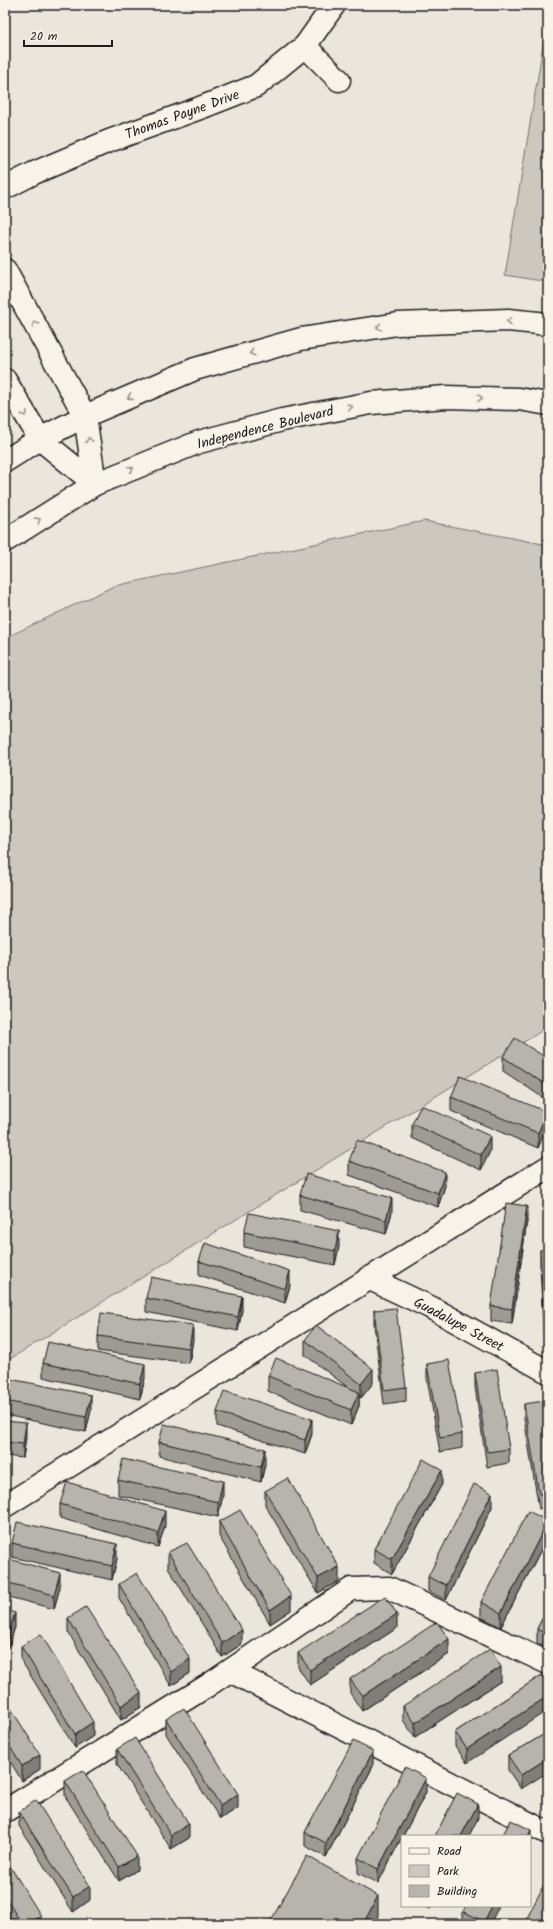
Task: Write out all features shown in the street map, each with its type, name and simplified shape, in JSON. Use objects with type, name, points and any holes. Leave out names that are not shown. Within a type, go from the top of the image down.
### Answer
[{"type":"street","name":"Thomas Payne Drive","points":[[5,188],[34,173],[108,141],[256,86],[305,46],[334,5]]},
{"type":"street","points":[[305,46],[339,80]]},
{"type":"street","points":[[5,270],[85,416],[95,484]]},
{"type":"street","points":[[5,461],[40,439],[85,416],[195,370],[301,339],[398,324],[508,320],[548,324]]},
{"type":"street","points":[[5,380],[40,439],[95,484]]},
{"type":"street","name":"Independence Boulevard","points":[[5,541],[95,484],[199,442],[282,420],[371,403],[446,398],[519,399],[548,404]]},
{"type":"street","points":[[5,1506],[548,1167]]},
{"type":"street","name":"Guadalupe Street","points":[[368,1278],[430,1307],[548,1372]]},
{"type":"street","points":[[5,1811],[230,1671],[352,1589],[389,1588],[548,1663]]},
{"type":"street","points":[[230,1671],[548,1833]]},
{"type":"green space","points":[[548,15],[548,282],[505,275]]},
{"type":"green space","points":[[424,521],[548,545],[548,1027],[5,1362],[5,638],[114,586]]},
{"type":"building","points":[[515,1038],[548,1059],[548,1086],[503,1057]]},
{"type":"building","points":[[460,1076],[547,1112],[538,1133],[451,1097]]},
{"type":"building","points":[[421,1105],[490,1136],[481,1155],[412,1124]]},
{"type":"building","points":[[357,1140],[445,1172],[438,1193],[349,1161]]},
{"type":"building","points":[[306,1174],[392,1198],[386,1220],[300,1195]]},
{"type":"building","points":[[506,1203],[527,1206],[512,1309],[491,1306]]},
{"type":"building","points":[[249,1213],[339,1231],[335,1251],[244,1232]]},
{"type":"building","points":[[205,1243],[290,1271],[285,1289],[199,1261]]},
{"type":"building","points":[[540,1250],[548,1250],[548,1332],[544,1332]]},
{"type":"building","points":[[151,1277],[242,1296],[238,1317],[146,1298]]},
{"type":"building","points":[[396,1308],[406,1387],[384,1390],[374,1310]]},
{"type":"building","points":[[101,1313],[193,1325],[189,1348],[98,1336]]},
{"type":"building","points":[[316,1325],[373,1369],[361,1384],[305,1340]]},
{"type":"building","points":[[48,1342],[145,1364],[140,1384],[43,1363]]},
{"type":"building","points":[[276,1358],[359,1392],[351,1410],[268,1376]]},
{"type":"building","points":[[449,1360],[462,1434],[440,1438],[427,1364]]},
{"type":"building","points":[[497,1369],[509,1449],[487,1452],[475,1373]]},
{"type":"building","points":[[5,1378],[91,1395],[86,1417],[5,1401]]},
{"type":"building","points":[[224,1391],[312,1419],[305,1440],[217,1412]]},
{"type":"building","points":[[544,1401],[548,1427],[548,1493],[539,1494],[524,1404]]},
{"type":"building","points":[[5,1421],[26,1423],[23,1444],[5,1442]]},
{"type":"building","points":[[164,1424],[265,1449],[261,1467],[159,1442]]},
{"type":"building","points":[[123,1459],[223,1481],[218,1502],[118,1480]]},
{"type":"building","points":[[423,1459],[442,1470],[392,1559],[374,1549]]},
{"type":"building","points":[[288,1478],[339,1567],[318,1578],[265,1491]]},
{"type":"building","points":[[67,1482],[165,1511],[158,1533],[60,1504]]},
{"type":"building","points":[[474,1484],[492,1493],[446,1585],[428,1577]]},
{"type":"building","points":[[240,1510],[291,1596],[270,1610],[219,1522]]},
{"type":"building","points":[[528,1511],[548,1521],[501,1613],[481,1602]]},
{"type":"building","points":[[17,1522],[117,1544],[112,1566],[12,1543]]},
{"type":"building","points":[[187,1543],[242,1630],[222,1643],[168,1552]]},
{"type":"building","points":[[5,1558],[60,1573],[54,1595],[5,1582]]},
{"type":"building","points":[[137,1573],[190,1659],[171,1672],[119,1584]]},
{"type":"building","points":[[385,1596],[397,1614],[310,1670],[298,1653]]},
{"type":"building","points":[[86,1607],[141,1693],[121,1706],[68,1618]]},
{"type":"building","points":[[548,1607],[548,1635],[537,1629]]},
{"type":"building","points":[[5,1610],[15,1613],[8,1634],[5,1633]]},
{"type":"building","points":[[437,1622],[449,1639],[362,1696],[350,1679]]},
{"type":"building","points":[[41,1634],[93,1722],[75,1734],[21,1646]]},
{"type":"building","points":[[490,1649],[501,1667],[415,1723],[403,1706]]},
{"type":"building","points":[[542,1675],[548,1684],[548,1696],[467,1749],[455,1732]]},
{"type":"building","points":[[5,1699],[40,1755],[22,1766],[5,1739]]},
{"type":"building","points":[[184,1708],[238,1794],[220,1805],[166,1719]]},
{"type":"building","points":[[548,1732],[548,1758],[521,1775],[508,1756]]},
{"type":"building","points":[[135,1738],[189,1824],[171,1835],[117,1749]]},
{"type":"building","points":[[353,1741],[373,1751],[326,1843],[305,1832]]},
{"type":"building","points":[[405,1767],[426,1778],[378,1869],[358,1858]]},
{"type":"building","points":[[83,1770],[137,1856],[119,1867],[65,1781]]},
{"type":"building","points":[[457,1793],[478,1804],[462,1835],[436,1835]]},
{"type":"building","points":[[36,1800],[90,1886],[73,1897],[19,1812]]},
{"type":"building","points":[[511,1820],[531,1830],[528,1835],[503,1835]]},
{"type":"building","points":[[307,1856],[378,1896],[363,1924],[269,1924]]},
{"type":"building","points":[[5,1858],[41,1916],[28,1924],[22,1924],[5,1897]]},
{"type":"building","points":[[548,1877],[548,1924],[524,1924]]},
{"type":"building","points":[[465,1907],[492,1907],[484,1922],[463,1911]]}]
